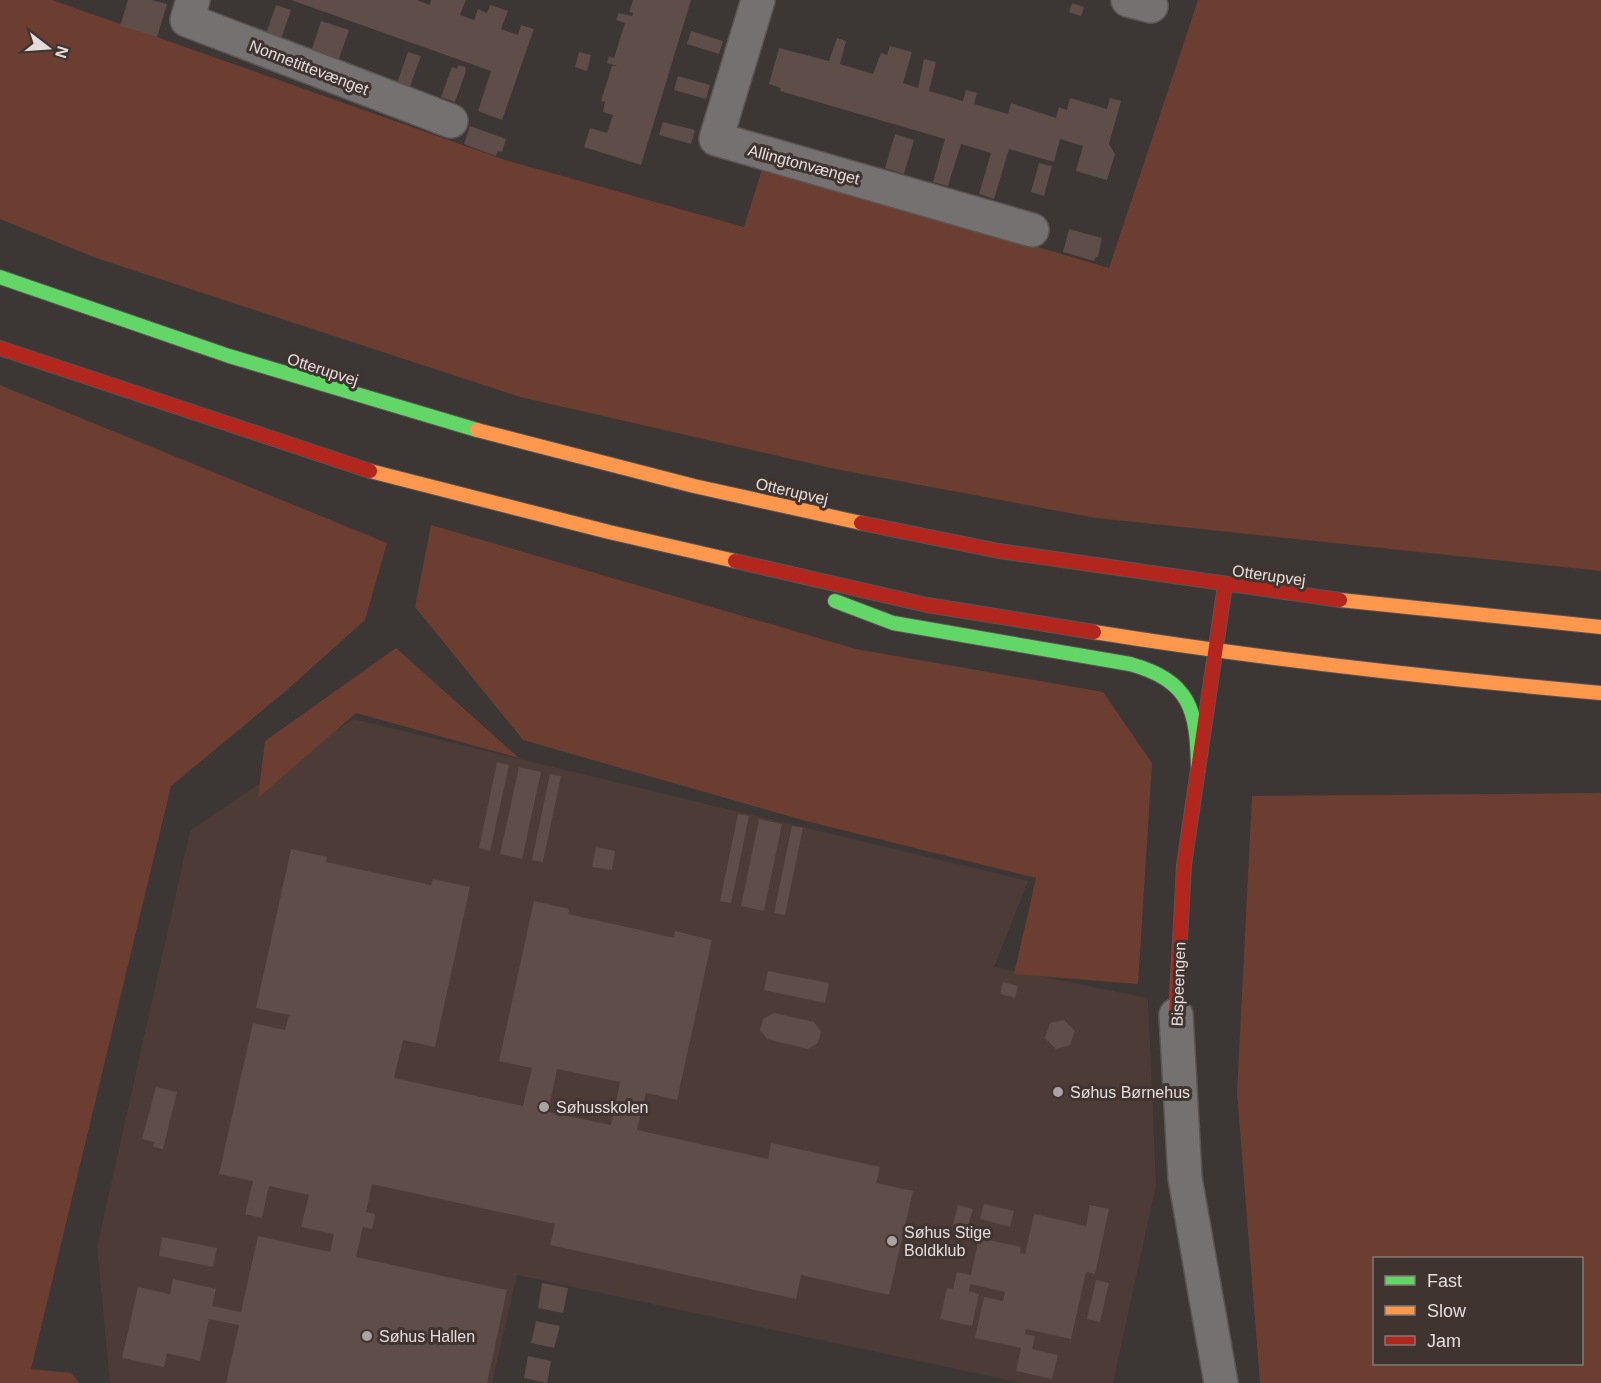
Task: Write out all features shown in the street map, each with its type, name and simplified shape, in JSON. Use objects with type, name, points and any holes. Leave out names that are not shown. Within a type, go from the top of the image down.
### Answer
[{"type":"main road","name":"Otterupvej","points":[[0,277],[103,315],[371,402],[624,470],[932,539],[1225,585],[1465,615],[1601,627]]},
{"type":"main road","points":[[0,348],[352,466],[609,532],[927,605],[1214,651],[1465,681],[1601,693]]},
{"type":"main road","points":[[713,555],[893,623],[1130,664],[1161,674],[1175,685],[1190,707],[1198,730],[1198,769]]},
{"type":"main road","name":"Bispeengen","points":[[1176,1016],[1184,865],[1225,585]]},
{"type":"street","name":"Nonnetittevænget","points":[[193,0],[187,20],[451,122]]},
{"type":"street","name":"Allingtonvænget","points":[[758,0],[716,139],[1032,230]]},
{"type":"street","name":"Bispeengen","points":[[1176,1016],[1185,1178],[1221,1383]]},
{"type":"shaded area","points":[[0,0],[52,0],[505,160],[744,227],[763,166],[1109,268],[1198,0],[1601,0],[1601,571],[1096,518],[835,469],[520,397],[96,258],[0,219]]},
{"type":"shaded area","points":[[0,385],[387,543],[365,620],[287,690],[171,786],[31,1369],[71,1373],[79,1383],[0,1383]]},
{"type":"shaded area","points":[[431,525],[856,649],[1103,692],[1152,763],[1138,984],[1014,974],[1036,878],[806,821],[523,740],[415,607]]},
{"type":"shaded area","points":[[396,648],[519,758],[356,713],[258,798],[265,741]]},
{"type":"shaded area","name":"Søhusskolen","points":[[353,719],[1028,881],[994,967],[1148,998],[1156,1185],[1113,1383],[1021,1383],[517,1275],[492,1383],[110,1383],[97,1247],[190,831]]},
{"type":"shaded area","points":[[1601,793],[1601,1383],[1260,1383],[1237,1092],[1252,796]]},
{"type":"building","points":[[128,0],[152,0],[167,4],[157,37],[120,26]]},
{"type":"building","points":[[291,0],[417,0],[430,5],[431,0],[466,0],[460,15],[474,20],[478,9],[487,13],[490,5],[508,11],[501,29],[518,35],[521,25],[534,29],[502,120],[478,111],[491,71]]},
{"type":"building","points":[[633,0],[691,0],[641,165],[584,147],[590,128],[607,133],[613,115],[603,112],[605,102],[601,101],[612,66],[617,66],[607,63],[609,56],[614,58],[625,23],[616,20],[619,13],[632,16],[633,13],[629,12]]},
{"type":"building","points":[[1072,3],[1084,7],[1081,16],[1069,12]]},
{"type":"building","points":[[276,5],[291,10],[280,42],[265,37]]},
{"type":"building","points":[[321,21],[349,30],[338,61],[311,52]]},
{"type":"building","points":[[691,31],[723,41],[719,54],[687,44]]},
{"type":"building","points":[[837,38],[846,41],[840,64],[873,74],[881,53],[887,55],[890,46],[912,52],[903,83],[918,88],[924,59],[936,62],[929,91],[963,101],[966,90],[977,93],[974,104],[1008,114],[1011,103],[1056,118],[1059,107],[1067,110],[1070,98],[1107,109],[1110,98],[1121,101],[1109,144],[1115,154],[1107,180],[1076,171],[1083,146],[1060,139],[1054,162],[1009,149],[994,199],[979,194],[991,153],[961,144],[948,186],[933,182],[945,139],[780,91],[781,88],[769,84],[779,48],[829,61]]},
{"type":"building","points":[[408,52],[421,56],[410,87],[397,83]]},
{"type":"building","points":[[579,52],[591,55],[587,71],[575,67]]},
{"type":"building","points":[[458,65],[465,67],[466,71],[455,102],[441,97],[452,67],[457,69]]},
{"type":"building","points":[[678,76],[710,85],[706,99],[674,90]]},
{"type":"building","points":[[663,122],[695,130],[691,144],[659,135]]},
{"type":"building","points":[[470,126],[506,139],[502,152],[498,151],[496,156],[464,144]]},
{"type":"building","points":[[895,134],[914,140],[904,174],[885,168]]},
{"type":"building","points":[[1039,163],[1052,166],[1044,196],[1031,192]]},
{"type":"building","points":[[1069,229],[1102,238],[1098,257],[1094,261],[1063,252]]},
{"type":"building","points":[[497,762],[509,765],[490,851],[479,848]]},
{"type":"building","points":[[519,767],[541,772],[522,859],[500,854]]},
{"type":"building","points":[[550,774],[561,776],[543,862],[532,860]]},
{"type":"building","points":[[738,814],[749,816],[731,903],[720,901]]},
{"type":"building","points":[[759,819],[782,824],[764,911],[741,906]]},
{"type":"building","points":[[792,826],[803,828],[785,915],[774,913]]},
{"type":"building","points":[[596,847],[615,851],[612,870],[592,867]]},
{"type":"building","points":[[291,849],[327,857],[326,862],[431,885],[433,879],[470,887],[435,1047],[403,1040],[394,1078],[523,1106],[532,1068],[499,1061],[534,901],[569,909],[568,914],[674,938],[675,931],[712,940],[677,1100],[646,1093],[637,1130],[768,1159],[771,1143],[880,1167],[876,1183],[913,1191],[889,1295],[801,1275],[796,1299],[550,1245],[555,1224],[372,1184],[366,1212],[375,1214],[374,1222],[372,1229],[363,1227],[356,1257],[507,1290],[487,1383],[226,1383],[239,1325],[209,1319],[200,1361],[167,1353],[164,1367],[122,1358],[138,1287],[170,1294],[173,1279],[216,1289],[212,1306],[241,1312],[258,1236],[330,1252],[334,1234],[301,1227],[309,1195],[269,1186],[262,1218],[245,1214],[253,1181],[219,1174],[253,1023],[285,1030],[289,1015],[256,1008]],"holes":[[[557,1069],[620,1082],[611,1125],[548,1112]]]},
{"type":"building","points":[[768,971],[829,983],[825,1003],[764,990]]},
{"type":"building","points":[[1003,982],[1018,986],[1015,998],[1000,994]]},
{"type":"building","points":[[774,1013],[814,1022],[821,1032],[818,1043],[808,1049],[767,1039],[760,1030],[763,1019]]},
{"type":"building","points":[[1064,1020],[1075,1031],[1070,1045],[1056,1049],[1045,1038],[1050,1023]]},
{"type":"building","points":[[156,1087],[177,1092],[163,1149],[153,1147],[155,1142],[142,1139]]},
{"type":"building","points":[[984,1204],[1014,1211],[1010,1227],[980,1219]]},
{"type":"building","points":[[958,1205],[973,1209],[967,1228],[953,1224]]},
{"type":"building","points":[[1090,1205],[1109,1209],[1095,1274],[1086,1272],[1071,1339],[1026,1329],[1025,1334],[1035,1336],[1032,1349],[1058,1355],[1052,1379],[1016,1371],[1021,1348],[975,1338],[984,1297],[1003,1301],[1005,1292],[970,1284],[969,1291],[979,1294],[972,1326],[940,1319],[947,1288],[953,1289],[957,1272],[971,1275],[979,1238],[1021,1247],[1020,1253],[1025,1254],[1034,1214],[1086,1226]]},
{"type":"building","points":[[162,1237],[217,1248],[213,1267],[159,1256]]},
{"type":"building","points":[[1096,1280],[1109,1283],[1100,1322],[1087,1319]]},
{"type":"building","points":[[542,1283],[568,1288],[563,1313],[538,1308]]},
{"type":"building","points":[[536,1321],[560,1326],[554,1348],[531,1343]]},
{"type":"building","points":[[528,1356],[551,1361],[547,1383],[524,1378]]},
{"type":"traffic: fast","points":[[0,277],[229,356],[477,430]]},
{"type":"traffic: fast","points":[[835,601],[893,623],[1130,664],[1150,671],[1166,679],[1187,701],[1196,730],[1198,769]]},
{"type":"traffic: slow","points":[[477,430],[694,486],[861,523]]},
{"type":"traffic: slow","points":[[370,471],[609,532],[735,561]]},
{"type":"traffic: slow","points":[[1340,600],[1601,627]]},
{"type":"traffic: slow","points":[[1094,632],[1347,667],[1601,693]]},
{"type":"traffic: jam","points":[[0,348],[370,471]]},
{"type":"traffic: jam","points":[[861,523],[999,551],[1340,600]]},
{"type":"traffic: jam","points":[[735,561],[927,605],[1094,632]]},
{"type":"traffic: jam","points":[[1176,1015],[1184,865],[1225,585]]},
{"type":"place","name":"Søhus Børnehus","points":[[1058,1092]]},
{"type":"place","name":"Søhusskolen","points":[[544,1107]]},
{"type":"place","name":"Søhus Stige Boldklub","points":[[892,1241]]},
{"type":"place","name":"Søhus Hallen","points":[[367,1336]]}]
